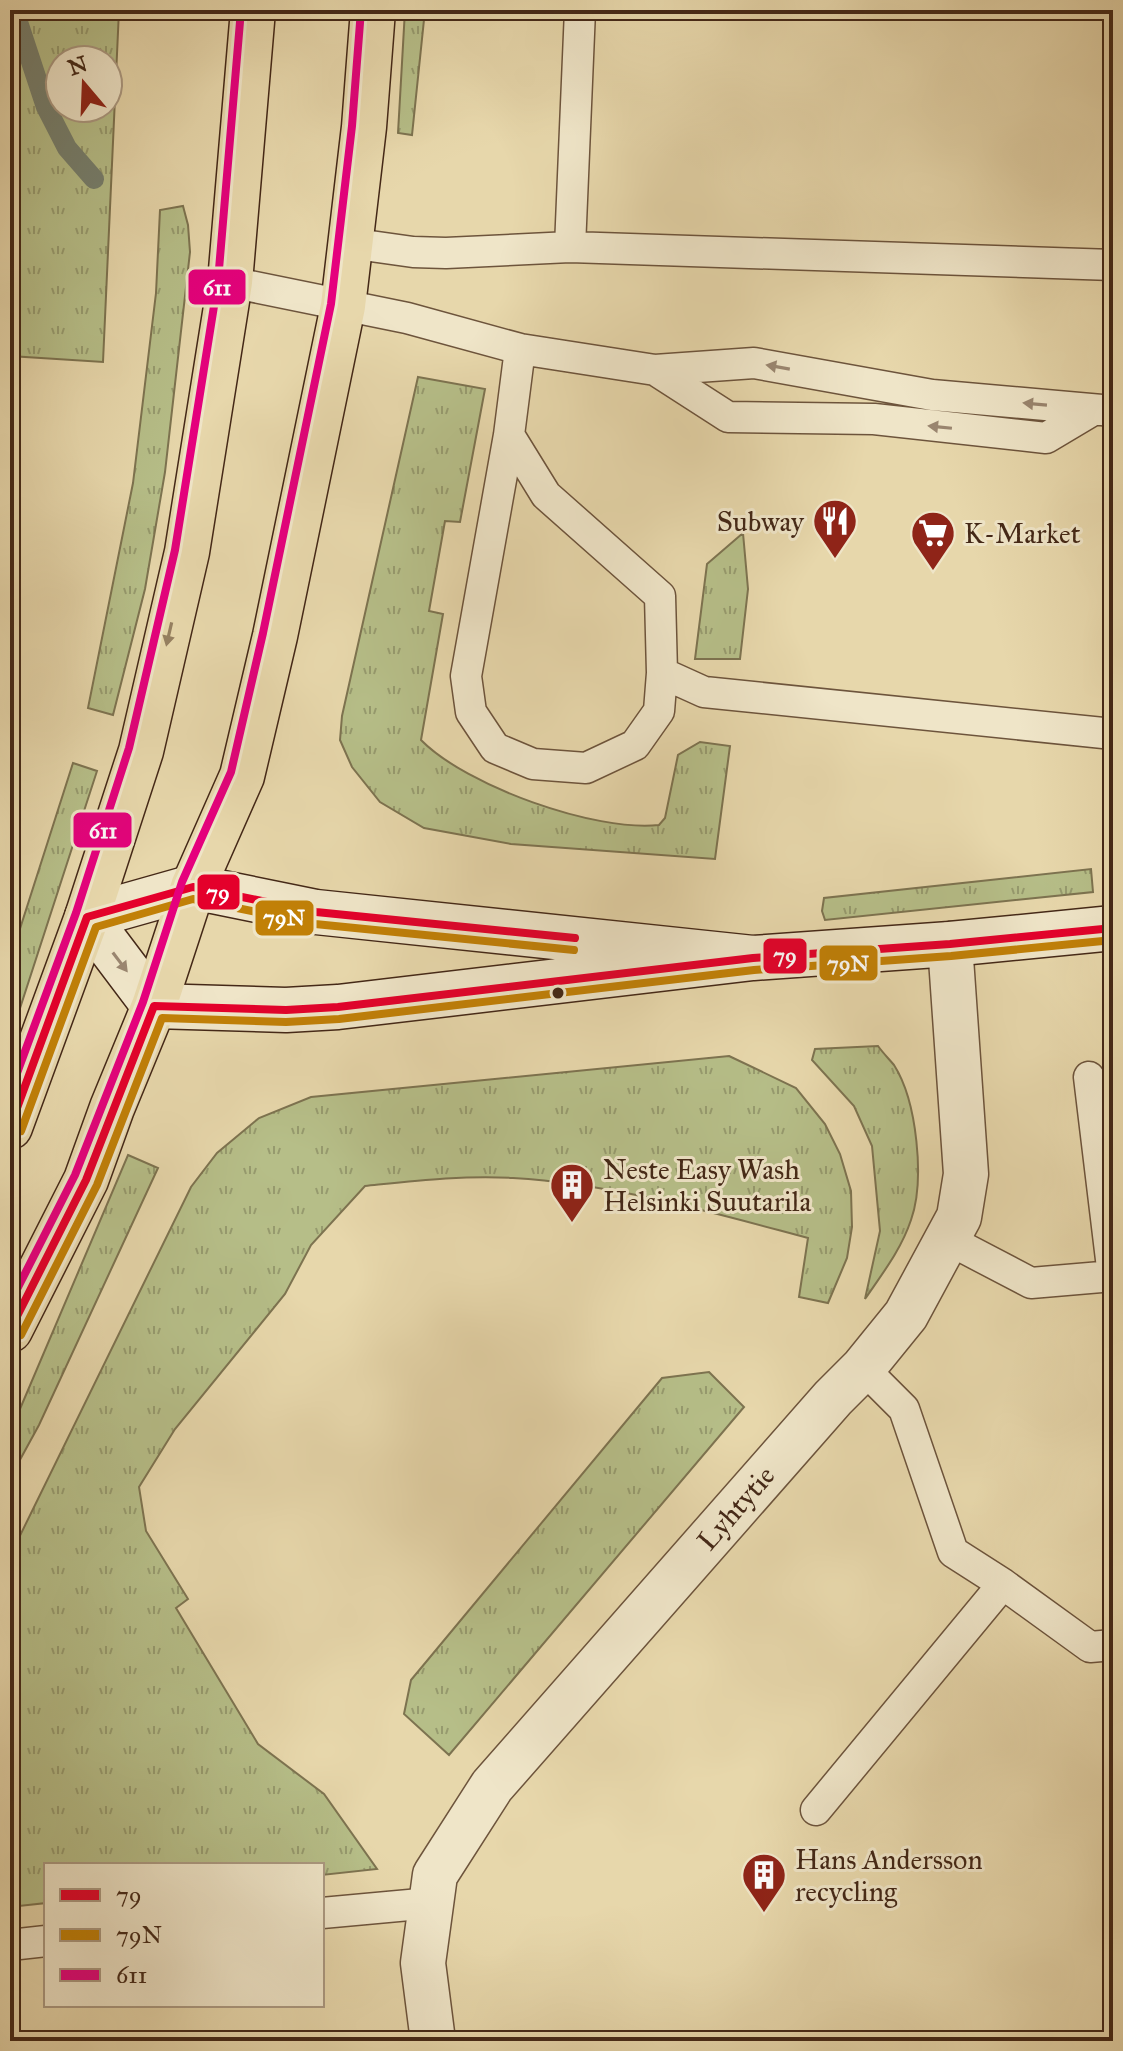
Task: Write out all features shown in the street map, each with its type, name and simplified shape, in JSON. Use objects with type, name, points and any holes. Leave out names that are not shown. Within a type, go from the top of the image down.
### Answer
[{"type":"main road","points":[[10,1127],[87,917],[141,751],[187,552],[230,282],[253,10]]},
{"type":"main road","points":[[10,1330],[86,1180],[154,1006],[193,887],[242,776],[275,636],[343,306],[364,127],[373,10]]},
{"type":"main road","points":[[87,917],[193,887],[316,912],[753,958]]},
{"type":"main road","points":[[87,917],[154,1006]]},
{"type":"main road","points":[[154,1006],[286,1010],[338,1007],[753,958],[950,944],[1113,928]]},
{"type":"main road","name":"Lyhtytie","points":[[433,2041],[423,1963],[435,1875],[492,1786],[833,1398],[863,1368],[906,1315],[959,1217],[966,1174],[950,944]]},
{"type":"lane","points":[[570,247],[580,10]]},
{"type":"lane","points":[[349,243],[446,253],[570,247],[1113,265]]},
{"type":"lane","points":[[230,282],[407,318],[520,349],[655,370],[754,363],[932,395],[1103,411]]},
{"type":"lane","points":[[509,435],[546,495],[660,596],[662,673],[659,711],[635,745],[586,768],[533,764],[495,748],[471,712],[466,676],[509,435],[520,349]]},
{"type":"lane","points":[[655,370],[728,417],[874,419],[1046,438],[1103,411]]},
{"type":"lane","points":[[874,419],[932,395]]},
{"type":"lane","points":[[662,673],[704,692],[1113,734]]},
{"type":"lane","points":[[947,1239],[1031,1283],[1113,1276],[1089,1077]]},
{"type":"lane","points":[[863,1368],[904,1409],[953,1552],[1090,1647],[1113,1645]]},
{"type":"lane","points":[[816,1810],[1003,1584]]},
{"type":"lane","points":[[324,1913],[431,1903]]},
{"type":"lane","points":[[10,1945],[44,1941]]},
{"type":"green space","points":[[10,10],[119,10],[117,44],[44,44],[44,124],[114,124],[103,362],[10,356]]},
{"type":"green space","points":[[405,10],[425,10],[412,135],[398,133]]},
{"type":"green space","points":[[183,206],[190,252],[165,472],[145,589],[113,715],[88,708],[133,483],[156,293],[160,210]]},
{"type":"green space","points":[[418,377],[485,389],[460,522],[445,521],[429,611],[443,614],[421,740],[468,774],[499,789],[567,813],[632,825],[659,825],[665,818],[678,755],[700,742],[730,746],[715,859],[511,844],[424,828],[380,802],[352,767],[340,740],[342,716]]},
{"type":"green space","points":[[743,533],[748,589],[740,659],[695,659],[707,564]]},
{"type":"green space","points":[[73,763],[97,771],[11,1036],[10,960]]},
{"type":"green space","points":[[1091,869],[1093,892],[825,920],[822,911],[824,898]]},
{"type":"green space","points":[[878,1046],[894,1065],[908,1099],[916,1141],[917,1184],[907,1231],[865,1299],[880,1231],[872,1146],[854,1106],[812,1060],[815,1049]]},
{"type":"green space","points":[[729,1056],[796,1088],[825,1124],[840,1154],[851,1191],[852,1227],[847,1258],[828,1303],[799,1297],[808,1238],[698,1209],[588,1186],[513,1178],[420,1180],[365,1186],[311,1245],[285,1294],[175,1429],[139,1487],[146,1531],[188,1599],[176,1608],[258,1744],[324,1794],[377,1869],[324,1875],[324,1863],[44,1863],[44,1903],[10,1907],[10,1556],[191,1187],[217,1153],[259,1118],[311,1097]]},
{"type":"green space","points":[[128,1155],[158,1168],[39,1425],[10,1478],[10,1426],[17,1416]]},
{"type":"green space","points":[[709,1372],[744,1407],[449,1755],[404,1714],[411,1680],[662,1378]]},
{"type":"waterway","points":[[14,10],[46,107],[67,148],[94,179]]},
{"type":"transit line","name":"611","points":[[10,1092],[76,913],[129,748],[175,550],[218,281],[241,10]]},
{"type":"transit line","name":"611","points":[[10,1303],[75,1175],[143,1002],[182,882],[231,772],[331,304],[352,126],[361,10]]},
{"type":"transit line","name":"79","points":[[10,1127],[87,917],[193,887],[316,912],[575,938]]},
{"type":"transit line","name":"79N","points":[[21,1131],[96,927],[193,899],[315,924],[574,950]]},
{"type":"transit line","name":"79","points":[[10,1330],[86,1180],[154,1006],[286,1010],[338,1007],[753,958],[950,944],[1113,928]]},
{"type":"transit line","name":"79N","points":[[21,1335],[97,1185],[162,1018],[286,1022],[339,1019],[754,970],[951,956],[1113,940]]},
{"type":"place","name":"Subway","points":[[835,560]]},
{"type":"place","name":"K-Market","points":[[933,572]]},
{"type":"place","name":"Neste Easy Wash Helsinki Suutarila","points":[[572,1224]]},
{"type":"place","name":"Hans Andersson recycling","points":[[764,1914]]}]
